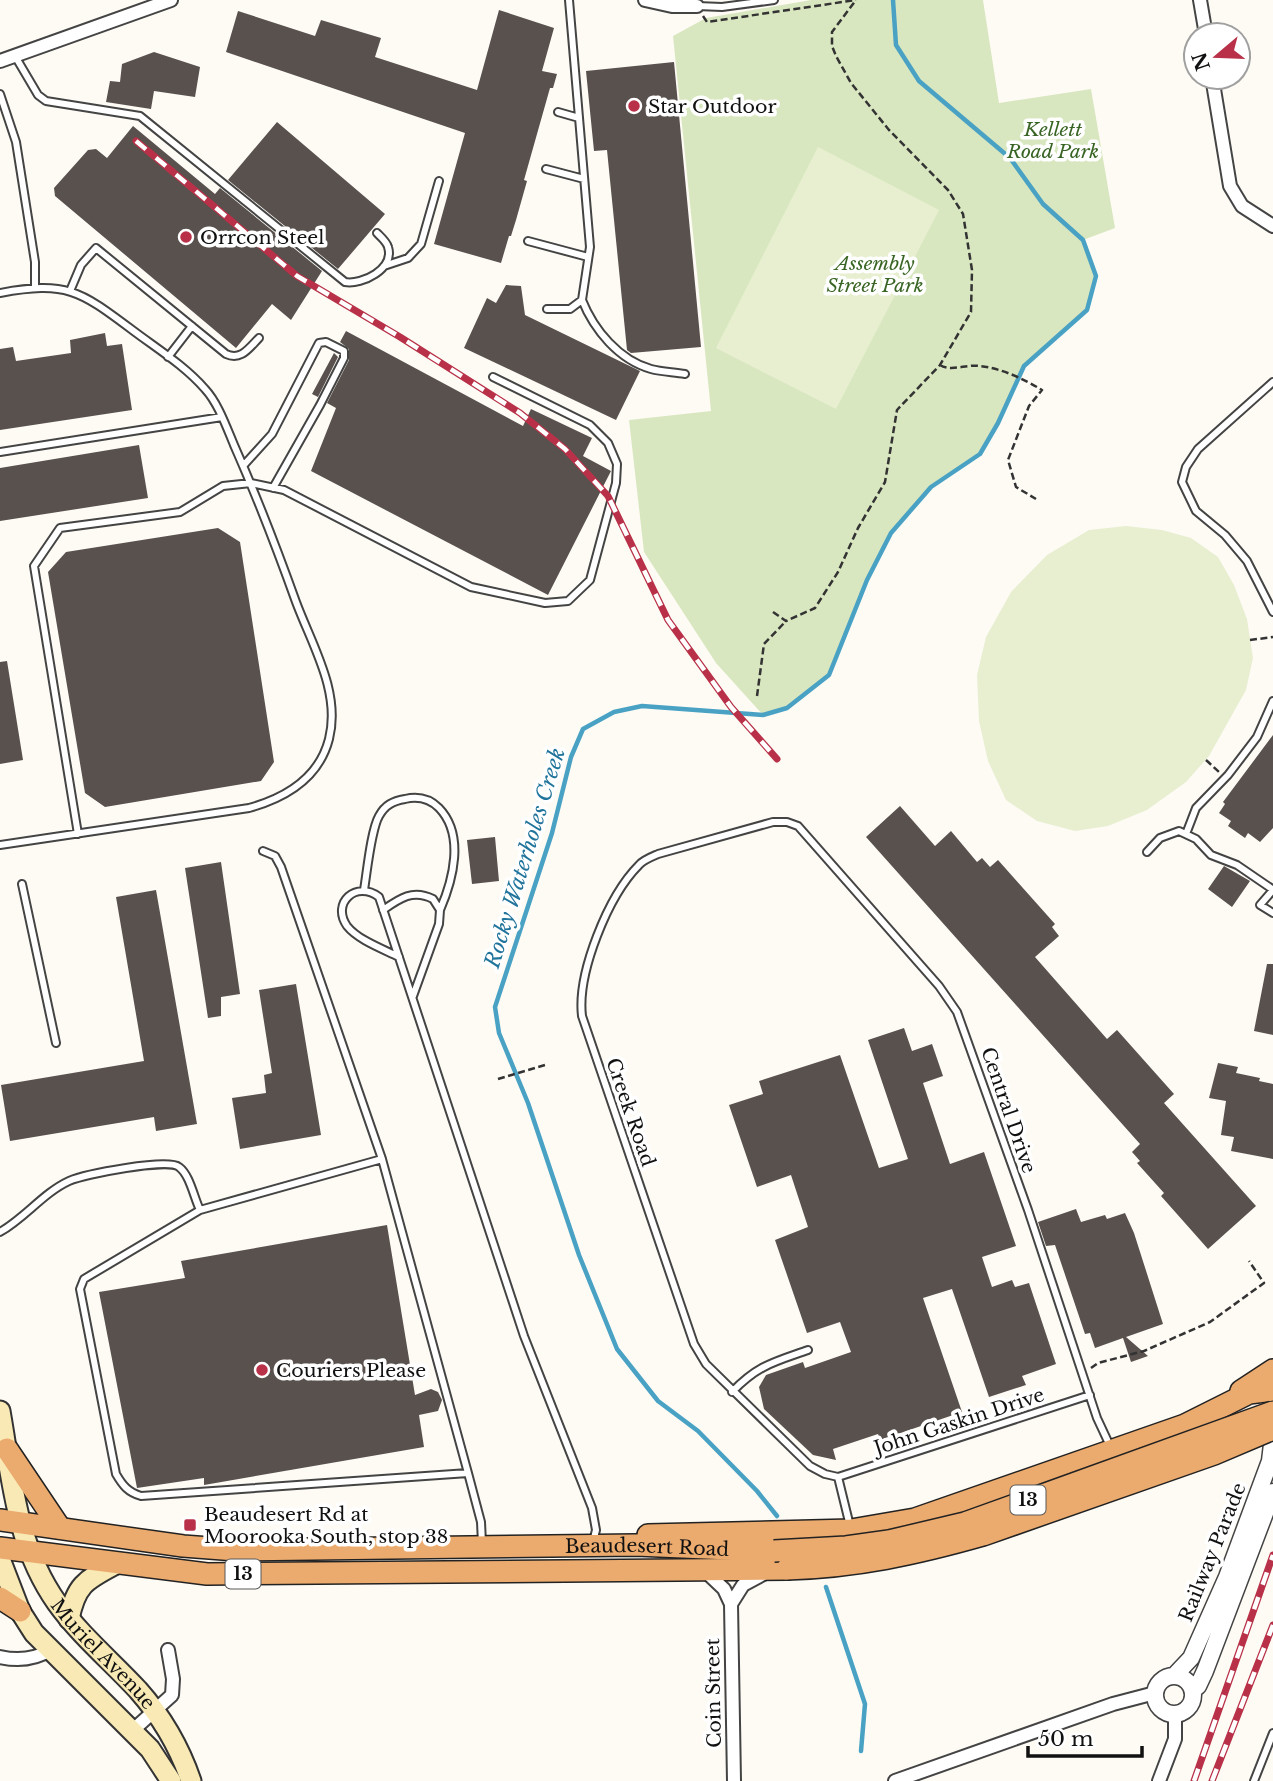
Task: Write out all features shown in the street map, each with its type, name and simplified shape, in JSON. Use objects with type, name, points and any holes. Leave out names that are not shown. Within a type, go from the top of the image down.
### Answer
[{"type":"highway","points":[[1232,1400],[1239,1392],[1273,1370]]},
{"type":"highway","points":[[636,1545],[649,1534],[852,1530],[915,1519],[1185,1425],[1249,1393],[1273,1390]]},
{"type":"highway","points":[[1111,1450],[1120,1456],[1124,1455],[1253,1408],[1273,1404]]},
{"type":"highway","name":"Beaudesert Road","points":[[10,1522],[183,1546],[236,1550],[636,1545],[778,1563],[846,1547],[889,1541],[965,1522],[1273,1412]]},
{"type":"highway","name":"Beaudesert Road","points":[[0,1548],[220,1574],[703,1570],[778,1563],[860,1563],[905,1556],[983,1535],[1214,1454],[1273,1429]]},
{"type":"highway","points":[[7,1449],[60,1528]]},
{"type":"highway","points":[[0,1598],[20,1611]]},
{"type":"main road","name":"Muriel Avenue","points":[[0,1411],[7,1449],[10,1522],[69,1619],[155,1711],[182,1756],[191,1781]]},
{"type":"main road","name":"Muriel Avenue","points":[[0,1559],[20,1611],[34,1633],[150,1749],[172,1781]]},
{"type":"main road","points":[[69,1619],[75,1594],[81,1585],[116,1563]]},
{"type":"street","points":[[0,61],[172,0]]},
{"type":"street","points":[[645,0],[672,6],[697,6]]},
{"type":"street","points":[[1200,0],[1204,21]]},
{"type":"street","points":[[1214,91],[1230,186],[1241,206],[1273,226]]},
{"type":"street","name":"Railway Parade","points":[[1174,1676],[1191,1658],[1227,1577],[1270,1461],[1273,1436]]},
{"type":"street","name":"Railway Parade","points":[[1193,1690],[1205,1671],[1273,1492]]},
{"type":"street","points":[[731,1604],[743,1585],[778,1563]]},
{"type":"street","points":[[703,1570],[724,1588],[731,1604]]},
{"type":"street","name":"Coin Street","points":[[731,1604],[734,1781]]},
{"type":"street","points":[[0,1657],[27,1659],[50,1650]]},
{"type":"street","points":[[132,1731],[172,1695],[168,1650]]},
{"type":"street","points":[[1174,1676],[1186,1680],[1194,1696],[1190,1707],[1175,1715],[1160,1709],[1155,1698],[1163,1679],[1174,1676]]},
{"type":"street","points":[[895,1781],[1100,1709],[1155,1693]]},
{"type":"street","points":[[1159,1781],[1175,1739],[1175,1715]]},
{"type":"lane","points":[[569,0],[590,247],[582,300],[604,337],[623,355],[652,369],[685,374]]},
{"type":"lane","points":[[697,6],[722,7],[774,0]]},
{"type":"lane","points":[[15,56],[32,87],[46,101],[140,116],[345,282],[365,282],[384,266],[408,258],[421,244],[439,181]]},
{"type":"lane","points":[[0,94],[16,142],[35,262],[35,286]]},
{"type":"lane","points":[[558,112],[579,118]]},
{"type":"lane","points":[[546,169],[584,179]]},
{"type":"lane","points":[[377,233],[388,246],[388,257],[384,266]]},
{"type":"lane","points":[[528,241],[589,257]]},
{"type":"lane","points":[[70,291],[81,265],[96,248],[233,357],[246,351],[258,338]]},
{"type":"lane","points":[[0,293],[35,286],[70,291],[89,298],[168,357],[206,390],[222,418],[251,483],[326,679],[332,712],[329,739],[318,766],[297,787],[273,801],[249,808],[0,845]]},
{"type":"lane","points":[[547,309],[570,309],[582,300]]},
{"type":"lane","points":[[168,357],[192,326]]},
{"type":"lane","points":[[243,466],[272,434],[319,343],[326,342],[344,351],[344,359],[273,488]]},
{"type":"lane","points":[[78,834],[34,566],[60,528],[180,512],[223,486],[251,483],[284,490],[471,587],[545,604],[568,601],[590,580],[616,483],[617,464],[608,443],[590,425],[493,377]]},
{"type":"lane","points":[[1273,382],[1198,449],[1186,467],[1182,482],[1196,511],[1225,536],[1247,561],[1273,612]]},
{"type":"lane","points":[[0,452],[222,418]]},
{"type":"lane","points":[[1186,834],[1196,808],[1228,775],[1256,737],[1273,701]]},
{"type":"lane","points":[[363,890],[377,819],[387,805],[413,797],[426,798],[437,805],[446,816],[453,832],[454,859],[449,888],[440,910],[439,925],[413,999]]},
{"type":"lane","name":"Creek Road","points":[[797,826],[787,822],[773,822],[658,854],[640,862],[625,882],[587,960],[581,985],[582,1016],[694,1344],[706,1364],[810,1465],[825,1474],[838,1477]]},
{"type":"lane","name":"Central Drive","points":[[797,826],[939,986],[957,1012],[1111,1450]]},
{"type":"lane","points":[[1147,852],[1160,838],[1179,831],[1186,834],[1196,839],[1211,855],[1237,865],[1272,889],[1261,905],[1273,913]]},
{"type":"lane","points":[[263,851],[275,856],[281,867],[382,1159],[481,1522],[482,1548]]},
{"type":"lane","points":[[22,884],[56,1043]]},
{"type":"lane","points":[[399,957],[356,934],[346,925],[343,905],[349,895],[363,890],[371,891],[379,897],[383,910],[399,957],[413,999],[524,1336],[593,1508],[596,1530],[592,1547]]},
{"type":"lane","points":[[383,910],[402,897],[417,894],[433,899],[440,910]]},
{"type":"lane","points":[[382,1159],[200,1210],[84,1279],[80,1289],[116,1474],[125,1489],[141,1496],[468,1473]]},
{"type":"lane","points":[[0,1232],[69,1181],[88,1175],[158,1164],[174,1163],[183,1169],[200,1210]]},
{"type":"lane","points":[[732,1391],[748,1374],[766,1364],[808,1350]]},
{"type":"lane","name":"John Gaskin Drive","points":[[838,1477],[1090,1395]]},
{"type":"lane","points":[[838,1477],[852,1530]]},
{"type":"lane","points":[[1254,1781],[1273,1733]]},
{"type":"path","points":[[757,696],[764,644],[786,621],[815,608],[838,572],[858,528],[885,482],[897,410],[940,365],[971,312],[972,270],[963,214],[948,190],[890,130],[850,83],[832,46],[832,32],[856,0]]},
{"type":"path","points":[[940,365],[946,369],[975,365],[1028,381],[1042,390],[1029,407],[1008,460],[1016,487],[1036,499]]},
{"type":"path","points":[[773,612],[786,621]]},
{"type":"path","points":[[1250,640],[1273,637]]},
{"type":"path","points":[[1206,760],[1221,774]]},
{"type":"path","points":[[498,1079],[545,1065]]},
{"type":"path","points":[[1091,1368],[1098,1363],[1144,1351],[1210,1322],[1264,1283],[1249,1261]]},
{"type":"green space","name":"Assembly Street Park","points":[[811,0],[983,0],[999,103],[1091,89],[1115,228],[1083,240],[1096,276],[1087,310],[1024,366],[998,423],[980,454],[930,487],[891,533],[867,580],[829,675],[787,708],[763,715],[716,663],[644,552],[629,420],[711,411],[673,36],[706,18]]},
{"type":"green space","points":[[818,147],[939,210],[836,409],[716,348]]},
{"type":"green space","points":[[1126,526],[1162,530],[1191,538],[1218,557],[1234,585],[1247,619],[1253,658],[1246,690],[1209,756],[1186,782],[1147,810],[1108,826],[1075,831],[1037,821],[1006,800],[988,761],[979,721],[977,675],[986,637],[1011,592],[1047,555],[1089,530]]},
{"type":"building","points":[[499,10],[554,28],[542,71],[557,74],[553,88],[550,88],[524,180],[527,181],[501,263],[434,244],[465,133],[226,52],[238,11],[315,36],[321,20],[381,38],[375,57],[477,90]]},
{"type":"building","points":[[154,52],[200,67],[195,97],[154,91],[151,109],[106,102],[110,81],[120,82],[122,64]]},
{"type":"building","points":[[674,62],[701,347],[631,353],[627,350],[607,150],[594,151],[586,71]]},
{"type":"building","points":[[277,122],[385,214],[338,269],[228,180]]},
{"type":"building","name":"Orrcon Steel","points":[[133,126],[215,194],[220,188],[322,271],[291,320],[272,304],[236,348],[55,196],[54,188],[88,150],[96,149],[107,158]]},
{"type":"building","points":[[506,285],[521,286],[525,315],[640,371],[616,420],[464,348],[487,298],[496,303]]},
{"type":"building","points":[[346,331],[523,426],[531,409],[592,438],[583,456],[611,471],[548,595],[311,471],[336,408],[327,403],[349,360],[349,349],[340,342]]},
{"type":"building","points":[[105,333],[107,346],[122,344],[132,410],[0,430],[0,349],[13,347],[16,361],[71,353],[70,340]]},
{"type":"building","points":[[334,353],[338,357],[318,397],[312,394]]},
{"type":"building","points":[[139,445],[148,498],[0,521],[0,468]]},
{"type":"building","points":[[218,528],[240,542],[274,762],[261,781],[105,807],[85,793],[48,572],[66,552]]},
{"type":"building","points":[[7,661],[23,760],[0,764],[0,662]]},
{"type":"building","points":[[1273,735],[1273,828],[1260,842],[1248,833],[1245,838],[1228,826],[1231,821],[1219,813],[1225,804],[1223,802]]},
{"type":"building","points":[[900,806],[935,846],[951,831],[977,862],[982,858],[990,867],[998,860],[1055,924],[1052,927],[1059,936],[1035,957],[1107,1039],[1117,1030],[1174,1094],[1164,1103],[1256,1206],[1208,1249],[1161,1196],[1164,1193],[1137,1163],[1140,1161],[1132,1152],[1140,1144],[866,837]]},
{"type":"building","points":[[495,837],[499,881],[472,884],[467,840]]},
{"type":"building","points":[[221,862],[240,994],[221,997],[221,1016],[208,1018],[185,868]]},
{"type":"building","points":[[1224,866],[1250,881],[1232,907],[1208,889]]},
{"type":"building","points":[[156,890],[197,1124],[156,1131],[154,1117],[10,1141],[1,1085],[144,1061],[116,897]]},
{"type":"building","points":[[1267,964],[1273,964],[1273,1035],[1254,1031]]},
{"type":"building","points":[[296,984],[321,1135],[240,1149],[232,1098],[266,1093],[264,1075],[272,1073],[259,990]]},
{"type":"building","points":[[904,1028],[912,1051],[932,1044],[943,1076],[923,1083],[950,1164],[984,1152],[1016,1246],[982,1257],[992,1287],[1012,1280],[1015,1287],[1029,1283],[1056,1364],[1022,1376],[1026,1385],[989,1397],[952,1289],[923,1298],[962,1412],[880,1440],[878,1434],[833,1449],[836,1460],[813,1455],[764,1409],[759,1387],[766,1375],[803,1362],[805,1368],[851,1352],[840,1322],[807,1333],[775,1240],[808,1227],[791,1175],[757,1187],[729,1105],[763,1094],[759,1081],[840,1055],[879,1168],[908,1159],[868,1040]]},
{"type":"building","points":[[1218,1063],[1238,1067],[1236,1073],[1273,1084],[1273,1159],[1231,1151],[1234,1137],[1221,1135],[1226,1101],[1209,1098]]},
{"type":"building","points":[[1076,1209],[1081,1222],[1105,1215],[1107,1219],[1125,1213],[1163,1324],[1126,1337],[1148,1356],[1131,1362],[1123,1338],[1095,1348],[1090,1333],[1085,1334],[1055,1245],[1046,1246],[1038,1222]]},
{"type":"building","name":"Couriers Please","points":[[387,1225],[415,1395],[431,1389],[438,1392],[442,1400],[438,1411],[419,1415],[424,1447],[204,1485],[204,1478],[137,1488],[99,1292],[185,1278],[181,1261]]},
{"type":"waterway","name":"Rocky Waterholes Creek","points":[[777,1516],[757,1491],[698,1431],[658,1401],[617,1349],[579,1255],[528,1103],[499,1033],[495,1007],[552,833],[571,757],[583,729],[614,712],[642,706],[763,715],[787,708],[829,675],[867,580],[891,533],[931,487],[980,454],[998,423],[1024,366],[1087,310],[1096,276],[1083,240],[1043,204],[1010,158],[919,81],[896,45],[893,0]]},
{"type":"waterway","points":[[826,1587],[865,1704],[861,1751]]},
{"type":"railway","points":[[136,141],[297,276],[520,413],[565,449],[608,496],[668,620],[731,707],[777,759]]},
{"type":"railway","points":[[1194,1781],[1273,1555]]},
{"type":"railway","points":[[1212,1781],[1273,1625]]},
{"type":"place","name":"Star Outdoor","points":[[634,106]]},
{"type":"place","name":"Orrcon Steel","points":[[186,237]]},
{"type":"place","name":"Couriers Please","points":[[262,1370]]},
{"type":"place","name":"Beaudesert Rd at Moorooka South, stop 38","points":[[190,1525]]},
{"type":"park label","name":"Kellett Road Park","points":[[1053,140]]}]
